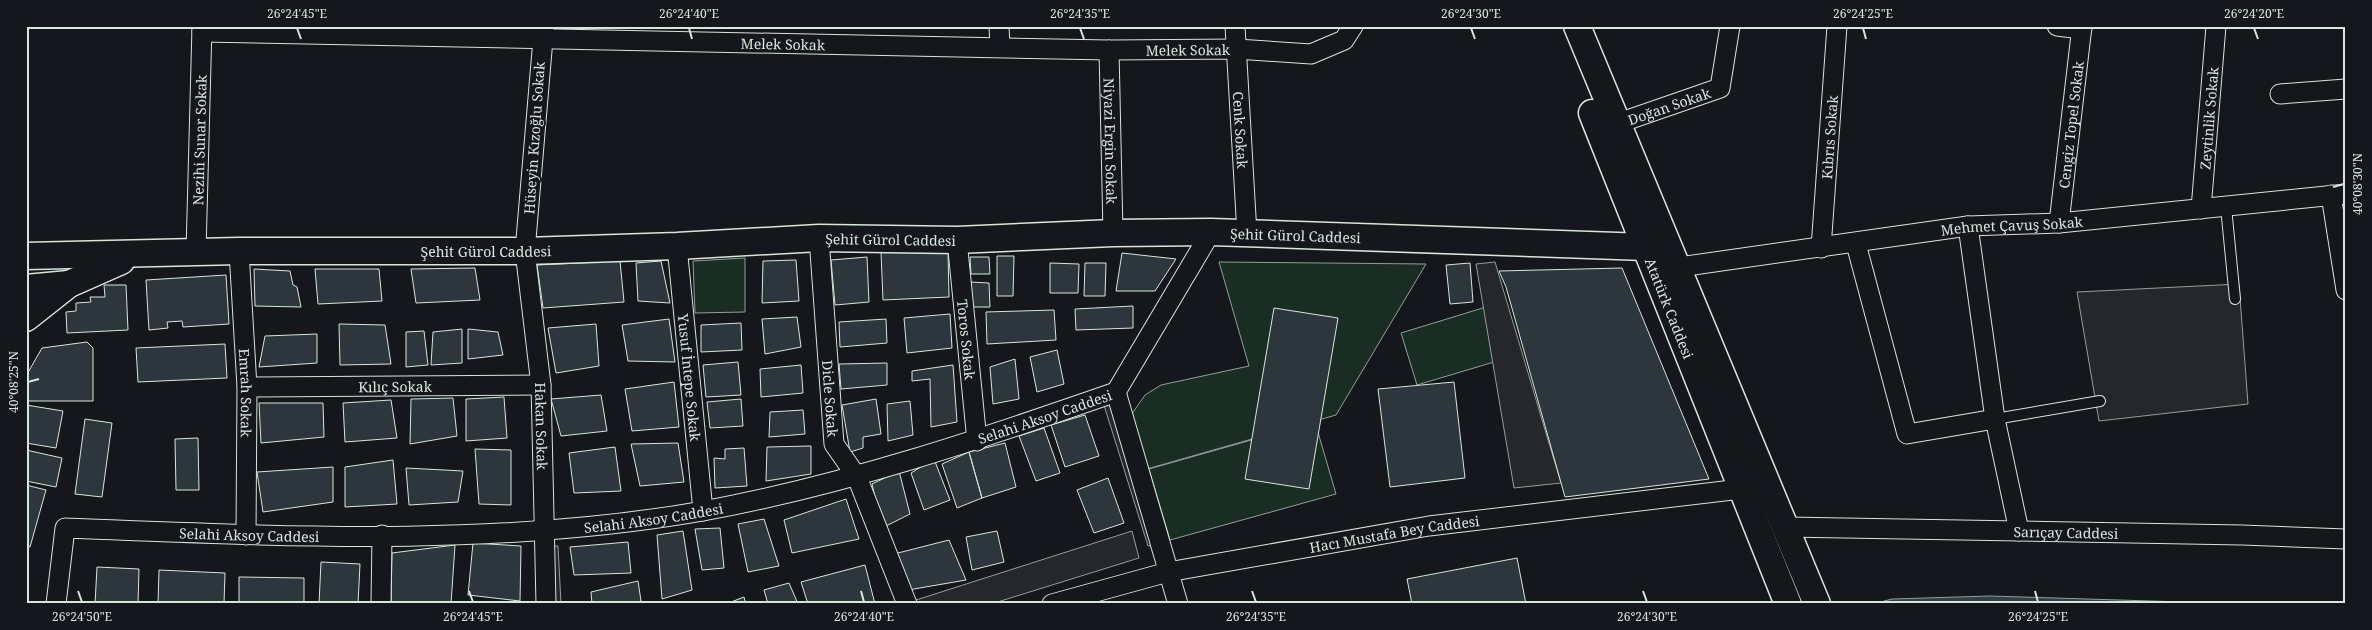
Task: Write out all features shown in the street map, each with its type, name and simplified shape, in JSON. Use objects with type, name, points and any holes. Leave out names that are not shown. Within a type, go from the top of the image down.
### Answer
[{"type":"main road","name":"Atatürk Caddesi","points":[[1558,26],[1785,596]]},
{"type":"main road","name":"Atatürk Caddesi","points":[[1577,26],[1616,124],[1679,267],[1812,592]]},
{"type":"main road","name":"Şehit Gürol Caddesi","points":[[26,256],[136,255],[239,251],[525,251],[677,246],[819,238],[957,240],[1113,232],[1211,232],[1646,247]]},
{"type":"main road","points":[[26,318],[69,284],[91,272],[136,255]]},
{"type":"main road","points":[[26,288],[69,284]]},
{"type":"street","points":[[999,26],[1000,47]]},
{"type":"street","name":"Cenk Sokak","points":[[1235,26],[1247,234]]},
{"type":"street","name":"Melek Sokak","points":[[202,29],[543,32],[1109,50],[1237,49],[1311,54],[1344,40],[1353,26]]},
{"type":"street","name":"Doğan Sokak","points":[[1616,124],[1720,88],[1730,26]]},
{"type":"street","name":"Kıbrıs Sokak","points":[[1821,248],[1836,26]]},
{"type":"street","points":[[2057,26],[2082,27]]},
{"type":"street","name":"Zeytinlik Sokak","points":[[2200,209],[2216,26]]},
{"type":"street","name":"Cengiz Topel Sokak","points":[[2059,223],[2082,27]]},
{"type":"street","name":"Nezihi Sunar Sokak","points":[[196,252],[202,29]]},
{"type":"street","name":"Hüseyin Kızoğlu Sokak","points":[[525,251],[543,32]]},
{"type":"street","name":"Niyazi Ergin Sokak","points":[[1109,50],[1113,232]]},
{"type":"street","points":[[2280,94],[2346,89]]},
{"type":"street","points":[[2338,195],[2346,290]]},
{"type":"street","name":"Mehmet Çavuş Sokak","points":[[1679,267],[1856,244],[1968,226],[2059,223],[2338,195]]},
{"type":"street","points":[[1968,226],[1995,419],[2019,531]]},
{"type":"street","name":"Selahi Aksoy Caddesi","points":[[56,604],[65,528],[246,535],[382,536],[546,531],[702,511],[857,477],[978,440],[1116,392],[1211,232]]},
{"type":"street","name":"Dicle Sokak","points":[[819,238],[834,444],[857,477],[907,604]]},
{"type":"street","name":"Toros Sokak","points":[[957,240],[978,440]]},
{"type":"street","points":[[1856,244],[1907,434],[1995,419]]},
{"type":"street","name":"Yusuf İntepe Sokak","points":[[677,246],[702,511]]},
{"type":"street","points":[[1646,247],[1679,267]]},
{"type":"street","name":"Emrah Sokak","points":[[239,251],[247,387],[246,535]]},
{"type":"street","name":"Hakan Sokak","points":[[525,251],[541,385],[546,531],[546,604]]},
{"type":"street","name":"Kılıç Sokak","points":[[247,387],[541,385]]},
{"type":"street","points":[[1116,392],[1178,604]]},
{"type":"street","name":"Hacı Mustafa Bey Caddesi","points":[[1052,604],[1168,572],[1429,526],[1741,489]]},
{"type":"street","name":"Sarıçay Caddesi","points":[[1786,526],[2242,535],[2346,539]]},
{"type":"street","points":[[381,604],[382,536]]},
{"type":"lane","points":[[2226,206],[2236,299]]},
{"type":"lane","points":[[1995,419],[2100,402]]},
{"type":"green space","points":[[745,258],[745,312],[695,313],[693,261]]},
{"type":"green space","points":[[1219,262],[1426,264],[1336,415],[1147,469],[1129,418],[1145,395],[1161,385],[1249,366]]},
{"type":"green space","points":[[1499,303],[1514,356],[1417,385],[1401,333]]},
{"type":"green space","points":[[1315,422],[1336,494],[1170,540],[1149,469]]},
{"type":"shaded area","points":[[1495,262],[1561,483],[1514,488],[1476,264]]},
{"type":"shaded area","points":[[2239,284],[2248,404],[2099,421],[2077,292]]},
{"type":"shaded area","points":[[1114,397],[1156,544],[1148,546],[1103,402]]},
{"type":"shaded area","points":[[1132,531],[1139,558],[991,604],[914,604],[913,601]]},
{"type":"shaded area","points":[[549,546],[558,546],[561,604],[549,604]]},
{"type":"water","points":[[1990,596],[2248,604],[1873,604],[1892,599]]},
{"type":"building","points":[[881,252],[948,252],[949,297],[883,300]]},
{"type":"building","points":[[1122,253],[1176,259],[1155,291],[1116,291]]},
{"type":"building","points":[[997,256],[1014,256],[1013,296],[997,296]]},
{"type":"building","points":[[867,257],[869,302],[835,305],[831,260]]},
{"type":"building","points":[[970,257],[989,257],[990,274],[971,274]]},
{"type":"building","points":[[796,260],[799,301],[762,303],[763,261]]},
{"type":"building","points":[[620,261],[624,302],[543,308],[537,265]]},
{"type":"building","points":[[661,261],[670,303],[638,301],[636,263]]},
{"type":"building","points":[[1050,263],[1079,264],[1078,293],[1050,293]]},
{"type":"building","points":[[1085,263],[1106,263],[1105,296],[1084,296]]},
{"type":"building","points":[[1470,263],[1473,302],[1450,304],[1446,265]]},
{"type":"building","points":[[475,268],[480,300],[416,303],[411,269]]},
{"type":"building","points":[[1622,268],[1709,479],[1565,497],[1506,287],[1499,271]]},
{"type":"building","points":[[254,269],[290,271],[293,285],[297,287],[301,307],[255,306]]},
{"type":"building","points":[[315,269],[379,269],[382,301],[318,304]]},
{"type":"building","points":[[226,275],[229,324],[183,327],[182,321],[167,322],[168,328],[149,330],[146,280]]},
{"type":"building","points":[[971,282],[989,283],[990,307],[972,307]]},
{"type":"building","points":[[104,285],[126,285],[128,330],[67,333],[66,312],[76,311],[76,303],[91,302],[90,297],[105,297]]},
{"type":"building","points":[[1133,306],[1133,328],[1076,330],[1075,309]]},
{"type":"building","points":[[1274,308],[1338,318],[1309,489],[1245,479]]},
{"type":"building","points":[[1054,310],[1056,340],[987,344],[986,312]]},
{"type":"building","points":[[950,314],[952,348],[907,353],[904,318]]},
{"type":"building","points":[[797,317],[801,347],[765,354],[762,319]]},
{"type":"building","points":[[669,319],[675,362],[628,361],[622,325]]},
{"type":"building","points":[[886,319],[887,343],[840,347],[839,322]]},
{"type":"building","points":[[741,323],[742,350],[701,352],[701,325]]},
{"type":"building","points":[[339,324],[385,325],[391,364],[340,365]]},
{"type":"building","points":[[596,324],[599,366],[556,373],[548,328]]},
{"type":"building","points":[[462,329],[462,363],[431,365],[433,332]]},
{"type":"building","points":[[468,329],[498,332],[503,355],[468,359]]},
{"type":"building","points":[[424,331],[428,365],[406,367],[406,332]]},
{"type":"building","points":[[317,334],[317,363],[259,367],[265,336]]},
{"type":"building","points":[[87,342],[93,348],[93,401],[26,401],[26,376],[42,348]]},
{"type":"building","points":[[225,344],[227,378],[138,382],[136,348]]},
{"type":"building","points":[[1057,350],[1064,384],[1037,392],[1030,357]]},
{"type":"building","points":[[1015,359],[1019,399],[993,404],[990,367]]},
{"type":"building","points":[[738,362],[741,395],[706,397],[703,365]]},
{"type":"building","points":[[887,363],[887,385],[841,389],[839,364]]},
{"type":"building","points":[[801,365],[803,393],[761,397],[760,369]]},
{"type":"building","points":[[953,365],[957,422],[931,427],[930,379],[912,381],[912,371]]},
{"type":"building","points":[[674,382],[679,427],[632,431],[625,389]]},
{"type":"building","points":[[1454,382],[1465,478],[1390,487],[1378,389]]},
{"type":"building","points":[[601,395],[607,431],[561,436],[551,399]]},
{"type":"building","points":[[504,397],[507,438],[466,441],[466,399]]},
{"type":"building","points":[[453,398],[457,436],[410,444],[411,399]]},
{"type":"building","points":[[741,399],[743,426],[710,428],[707,402]]},
{"type":"building","points":[[876,399],[881,434],[863,437],[863,448],[850,452],[842,405]]},
{"type":"building","points":[[391,400],[397,438],[345,442],[343,403]]},
{"type":"building","points":[[910,401],[913,435],[888,441],[887,404]]},
{"type":"building","points":[[259,403],[323,403],[324,437],[261,443]]},
{"type":"building","points":[[26,405],[63,411],[56,448],[26,443]]},
{"type":"building","points":[[803,410],[805,434],[769,437],[770,412]]},
{"type":"building","points":[[1085,415],[1099,456],[1065,467],[1051,425]]},
{"type":"building","points":[[85,419],[112,423],[102,497],[75,494]]},
{"type":"building","points":[[1044,428],[1060,473],[1036,481],[1019,436]]},
{"type":"building","points":[[198,438],[199,490],[176,490],[175,439]]},
{"type":"building","points":[[678,443],[684,482],[640,486],[631,444]]},
{"type":"building","points":[[1005,443],[1016,487],[982,498],[969,452]]},
{"type":"building","points":[[811,446],[811,474],[766,481],[767,447]]},
{"type":"building","points":[[615,447],[621,491],[574,493],[569,453]]},
{"type":"building","points":[[744,448],[747,486],[715,488],[714,458],[725,459],[725,449]]},
{"type":"building","points":[[475,449],[511,450],[511,505],[479,504]]},
{"type":"building","points":[[26,450],[62,458],[56,487],[26,481]]},
{"type":"building","points":[[969,452],[982,498],[957,508],[942,464]]},
{"type":"building","points":[[934,459],[950,500],[924,510],[911,473]]},
{"type":"building","points":[[393,460],[397,504],[345,507],[345,467]]},
{"type":"building","points":[[333,467],[333,502],[263,512],[257,472]]},
{"type":"building","points":[[406,468],[463,471],[458,502],[409,505]]},
{"type":"building","points":[[899,471],[910,514],[882,528],[872,484]]},
{"type":"building","points":[[1108,478],[1124,523],[1094,533],[1077,490]]},
{"type":"building","points":[[26,485],[46,490],[30,547],[26,546]]},
{"type":"building","points":[[846,499],[859,539],[792,553],[784,520]]},
{"type":"building","points":[[764,519],[779,566],[748,572],[738,524]]},
{"type":"building","points":[[720,528],[724,568],[702,570],[695,529]]},
{"type":"building","points":[[683,531],[692,590],[662,599],[657,535]]},
{"type":"building","points":[[997,531],[1004,562],[972,570],[966,537]]},
{"type":"building","points":[[949,540],[966,580],[908,590],[894,554]]},
{"type":"building","points":[[628,542],[631,573],[574,575],[570,547]]},
{"type":"building","points":[[473,543],[521,546],[520,601],[468,595]]},
{"type":"building","points":[[455,545],[451,604],[391,604],[392,553]]},
{"type":"building","points":[[1517,558],[1526,604],[1412,604],[1407,579]]},
{"type":"building","points":[[321,562],[360,564],[358,604],[319,604]]},
{"type":"building","points":[[865,565],[875,604],[808,604],[801,582]]},
{"type":"building","points":[[97,567],[139,569],[138,604],[95,604]]},
{"type":"building","points":[[159,570],[225,573],[224,604],[158,604]]},
{"type":"building","points":[[239,577],[304,578],[304,604],[239,604]]},
{"type":"building","points":[[638,581],[641,601],[629,604],[592,604],[591,592]]},
{"type":"building","points":[[789,583],[798,604],[768,604],[764,590]]},
{"type":"building","points":[[744,597],[746,604],[726,604]]}]
